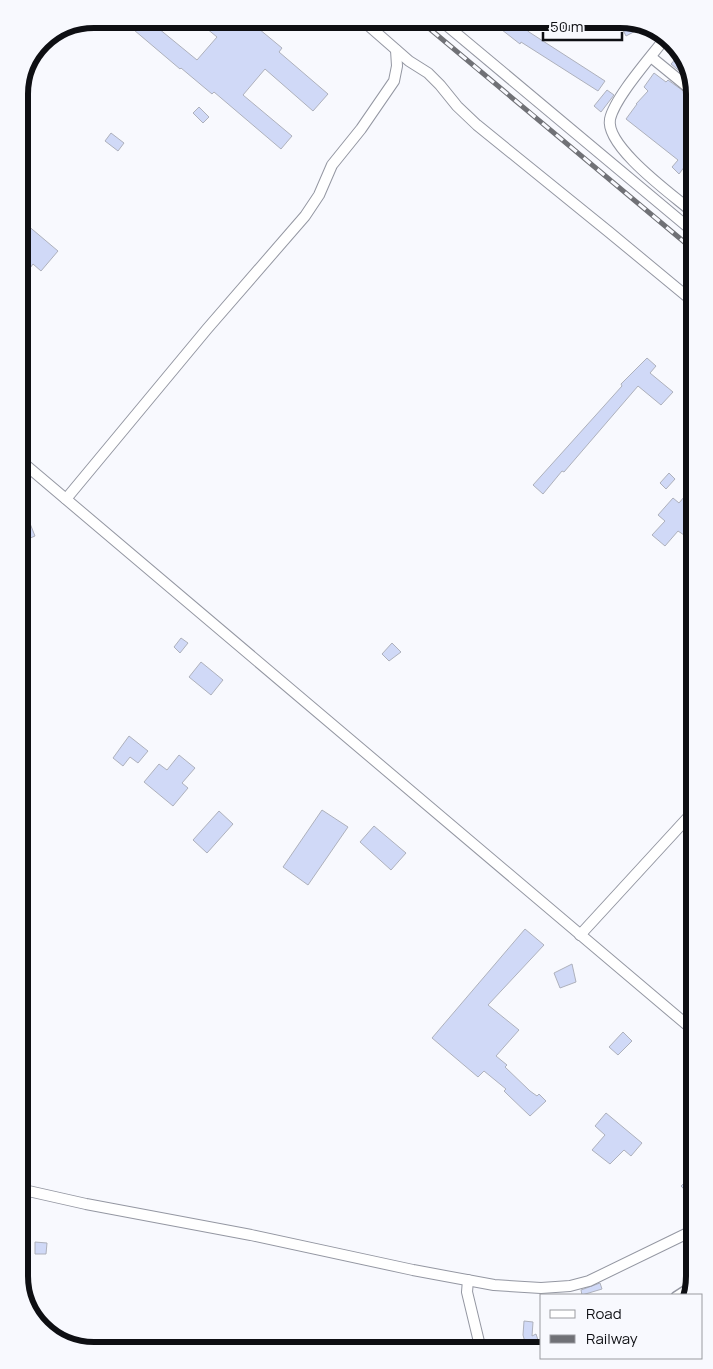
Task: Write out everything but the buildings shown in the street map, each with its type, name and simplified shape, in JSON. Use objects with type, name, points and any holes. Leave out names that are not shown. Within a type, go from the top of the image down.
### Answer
[{"type":"street","points":[[372,28],[396,50],[440,84],[456,106],[477,125],[686,296]]},
{"type":"street","points":[[450,28],[686,225]]},
{"type":"street","points":[[662,43],[616,103],[610,122],[615,141],[642,170],[686,207]]},
{"type":"street","points":[[66,499],[207,329],[305,216],[319,195],[332,165],[394,81],[397,66],[396,50]]},
{"type":"street","points":[[652,57],[685,84]]},
{"type":"street","points":[[28,466],[686,1024]]},
{"type":"street","points":[[580,935],[686,820]]},
{"type":"street","points":[[28,1191],[494,1285],[541,1288],[570,1286],[589,1281],[686,1234]]},
{"type":"street","points":[[468,1280],[467,1292],[479,1342]]},
{"type":"railway","points":[[429,28],[686,243]]}]
